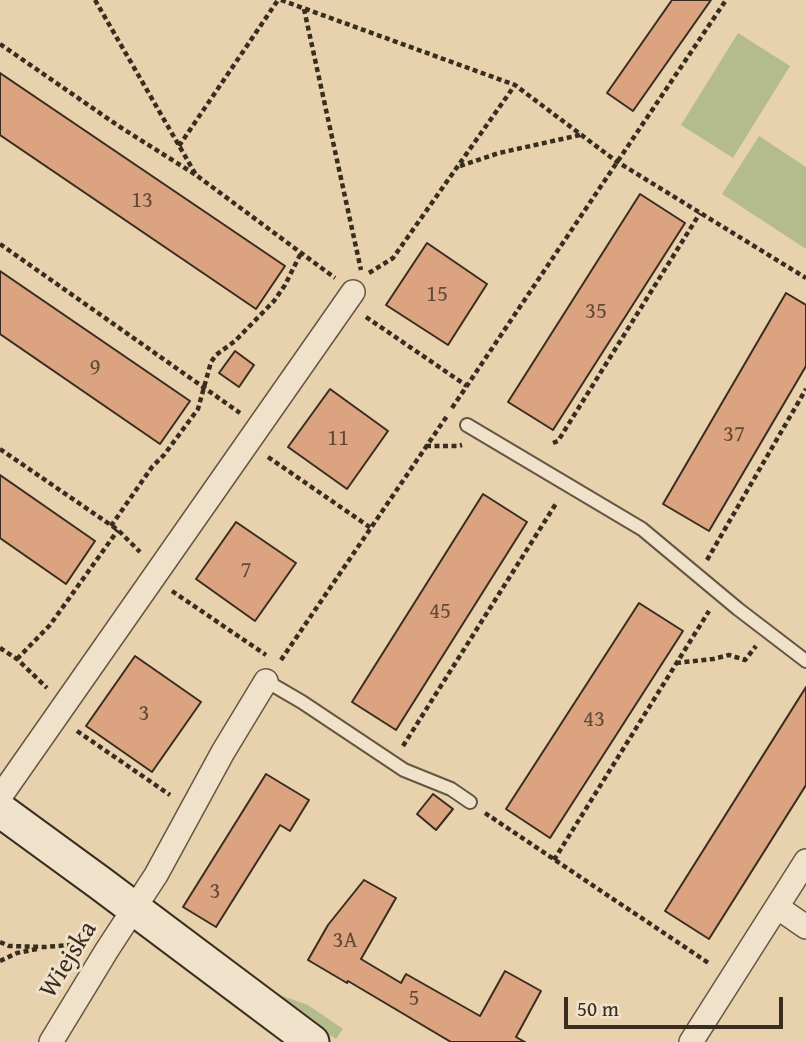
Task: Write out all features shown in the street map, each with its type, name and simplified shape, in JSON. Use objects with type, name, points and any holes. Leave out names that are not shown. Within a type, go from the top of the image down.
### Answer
[{"type":"street","points":[[0,797],[349,297]]},
{"type":"street","name":"Wiejska","points":[[51,1042],[156,875],[223,752],[272,672]]},
{"type":"street","points":[[0,810],[312,1042]]},
{"type":"street","points":[[691,1042],[806,861]]},
{"type":"street","points":[[777,907],[806,927]]},
{"type":"lane","points":[[467,425],[642,529],[806,662]]},
{"type":"lane","points":[[272,672],[302,702],[393,763],[450,789],[470,802]]},
{"type":"path","points":[[95,0],[196,175]]},
{"type":"path","points":[[179,146],[279,0],[515,85],[616,161],[806,278]]},
{"type":"path","points":[[0,449],[118,530],[157,573],[272,672],[726,0]]},
{"type":"path","points":[[304,9],[362,278],[393,258],[515,85]]},
{"type":"path","points":[[0,44],[120,127],[196,175],[301,253],[349,297],[467,386]]},
{"type":"path","points":[[457,167],[488,156],[581,134]]},
{"type":"path","points":[[553,443],[558,441],[700,213]]},
{"type":"path","points":[[0,244],[204,387],[253,435],[371,528]]},
{"type":"path","points":[[111,526],[152,467],[198,409],[211,362],[274,301],[301,253]]},
{"type":"path","points":[[699,577],[806,390]]},
{"type":"path","points":[[393,763],[568,485]]},
{"type":"path","points":[[17,659],[50,625],[118,530]]},
{"type":"path","points":[[554,860],[712,605],[716,590]]},
{"type":"path","points":[[676,663],[729,655],[745,660],[759,643]]},
{"type":"path","points":[[0,648],[17,659],[44,686],[62,710],[192,809]]},
{"type":"path","points":[[470,802],[732,977]]},
{"type":"path","points":[[0,942],[9,946],[45,947],[90,944]]},
{"type":"path","points":[[0,961],[17,953],[45,947]]},
{"type":"green space","points":[[738,33],[790,66],[733,158],[681,125]]},
{"type":"green space","points":[[759,136],[806,167],[806,249],[722,194]]},
{"type":"green space","points":[[277,994],[308,1005],[343,1029],[336,1039],[275,998]]},
{"type":"building","points":[[672,0],[711,0],[633,111],[607,93]]},
{"type":"building","points":[[0,73],[285,266],[256,309],[0,135]]},
{"type":"building","points":[[640,194],[685,223],[553,430],[508,402]]},
{"type":"building","points":[[427,243],[487,284],[448,345],[386,305]]},
{"type":"building","points":[[0,271],[190,401],[160,444],[0,334]]},
{"type":"building","points":[[786,293],[806,305],[806,366],[709,531],[663,504]]},
{"type":"building","points":[[235,351],[254,365],[239,387],[219,373]]},
{"type":"building","points":[[330,389],[388,431],[347,489],[288,447]]},
{"type":"building","points":[[0,475],[95,541],[66,584],[0,538]]},
{"type":"building","points":[[483,494],[527,522],[396,730],[352,702]]},
{"type":"building","points":[[236,522],[296,563],[255,621],[196,579]]},
{"type":"building","points":[[639,603],[683,631],[550,838],[506,809]]},
{"type":"building","points":[[135,656],[201,702],[152,772],[86,726]]},
{"type":"building","points":[[806,687],[806,785],[709,939],[665,911]]},
{"type":"building","points":[[266,774],[309,800],[290,831],[280,825],[216,927],[183,907]]},
{"type":"building","points":[[433,794],[453,809],[436,830],[417,814]]},
{"type":"building","points":[[364,880],[396,898],[361,959],[401,983],[406,974],[480,1016],[505,971],[541,991],[516,1037],[525,1042],[451,1042],[308,960],[328,925]]}]
